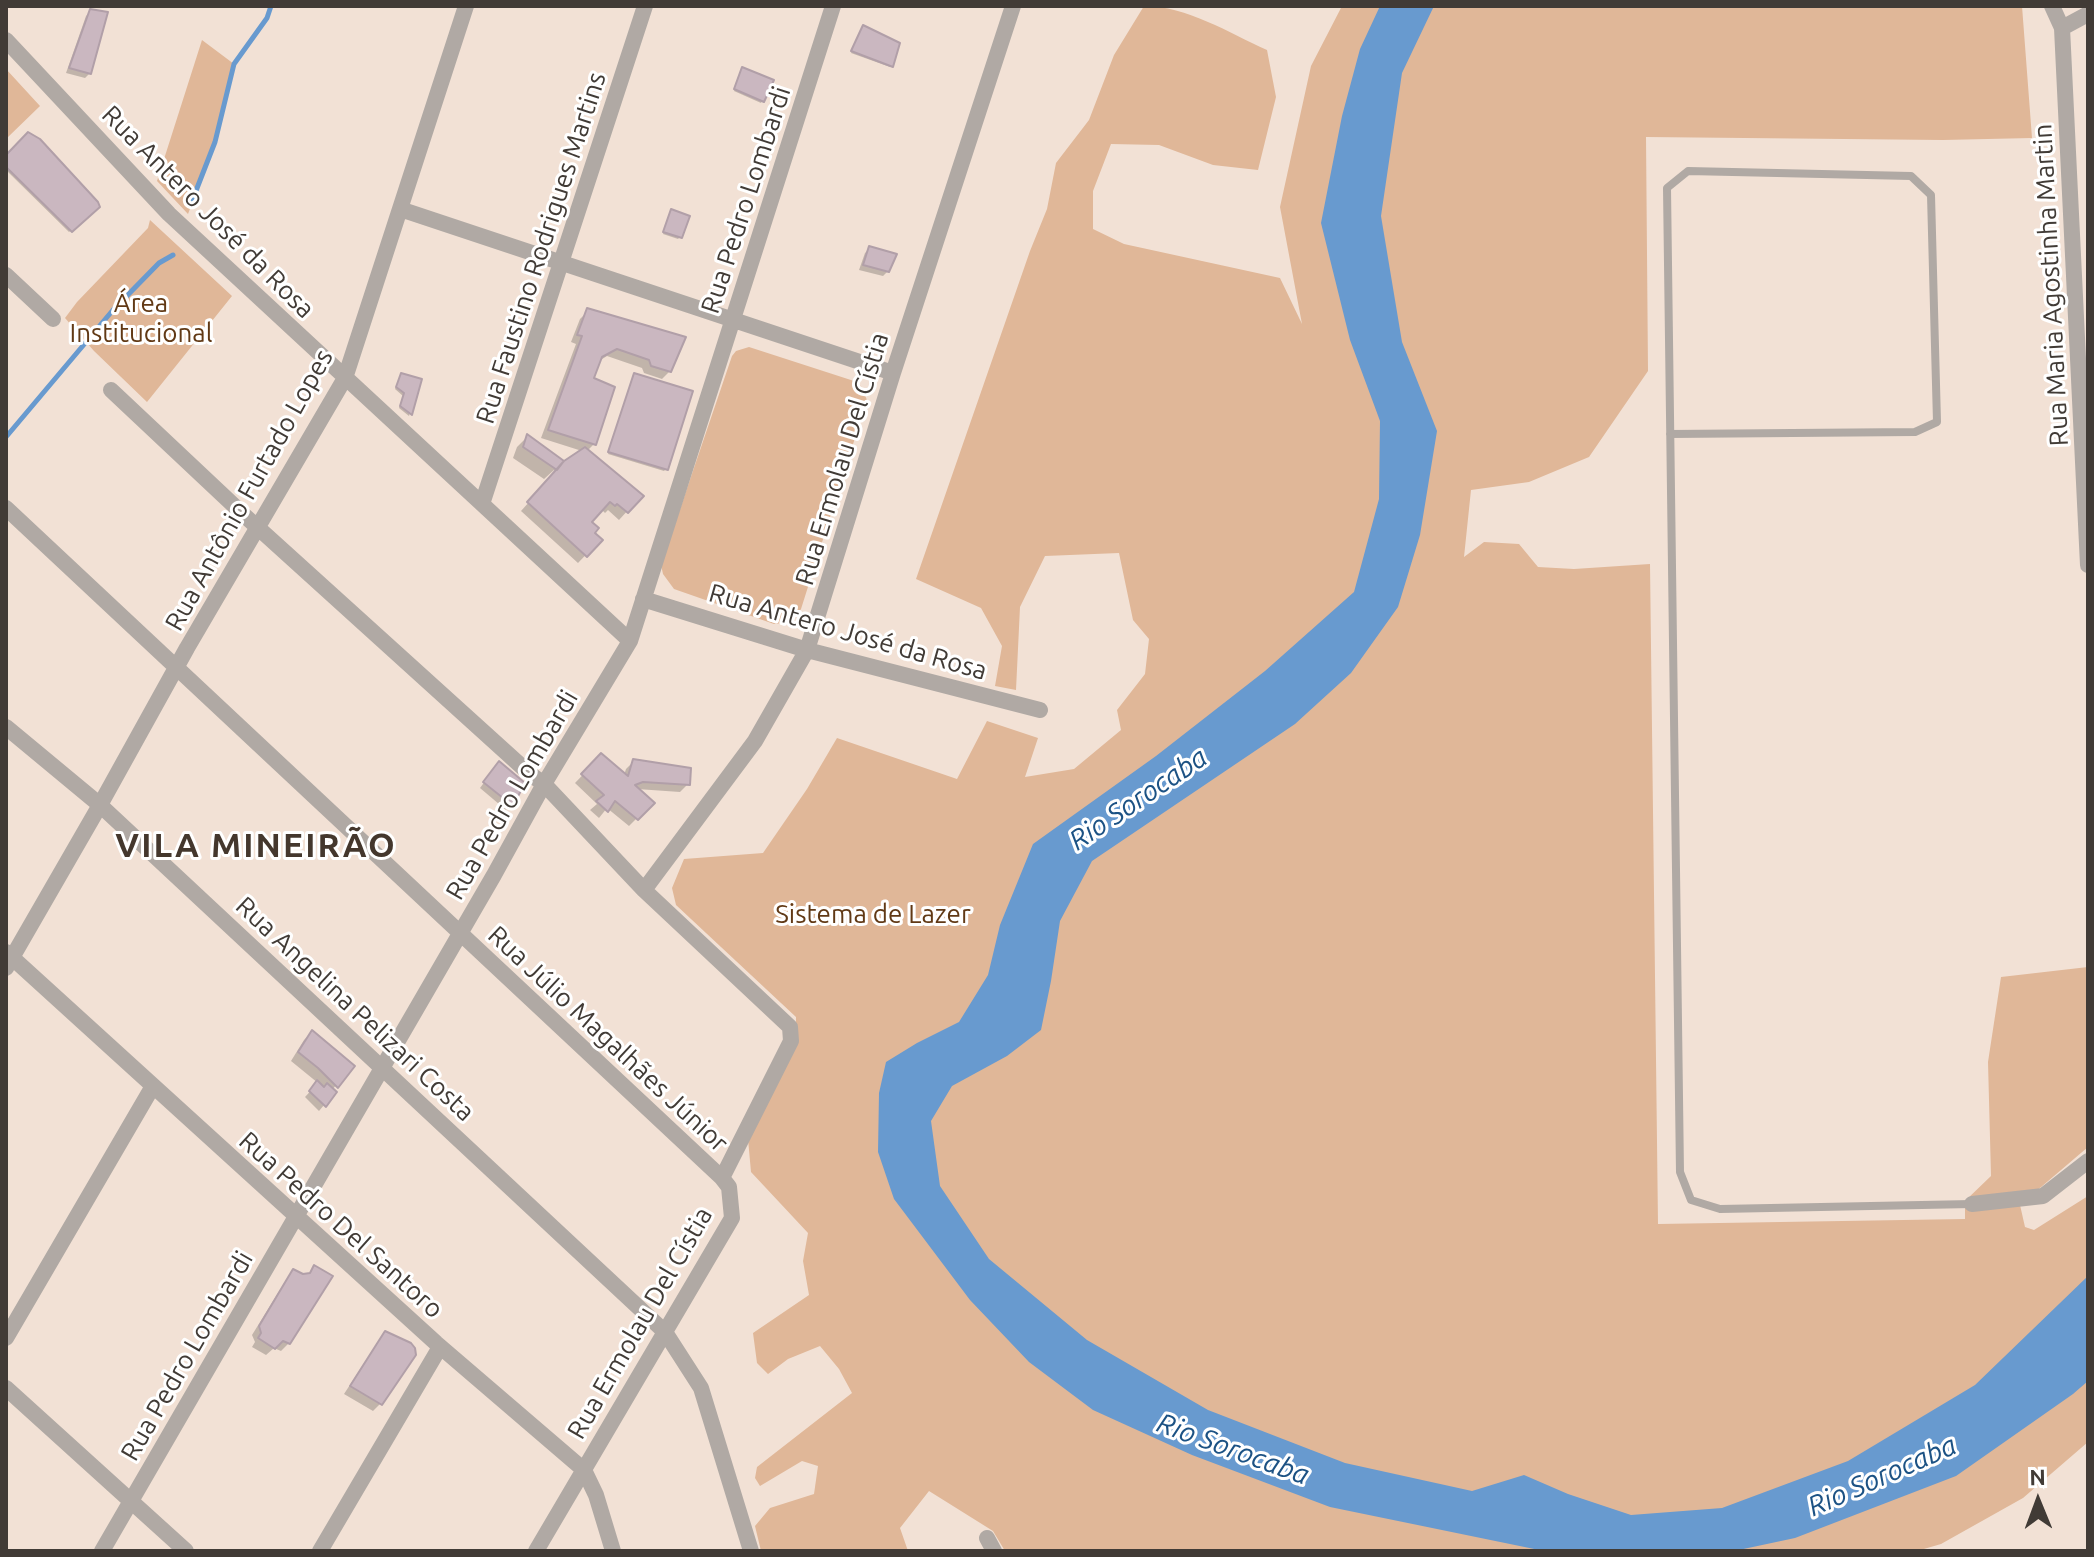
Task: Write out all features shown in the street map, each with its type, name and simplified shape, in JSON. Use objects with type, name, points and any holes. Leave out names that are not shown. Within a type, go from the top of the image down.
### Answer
[{"type":"street","name":"Rua Antônio Furtado Lopes","points":[[8,959],[345,378],[466,6]]},
{"type":"street","name":"Rua Faustino Rodrigues Martins","points":[[482,504],[645,6]]},
{"type":"street","name":"Rua Pedro Lombardi","points":[[102,1551],[544,784],[630,641],[833,6]]},
{"type":"street","name":"Rua Ermolau Del Cístia","points":[[536,1551],[732,1218],[729,1187],[722,1178],[791,1041],[790,1027],[644,890],[755,741],[807,650],[893,373],[1013,6]]},
{"type":"street","name":"Rua Maria Agostinha Martin","points":[[2052,6],[2062,28],[2083,314],[2088,565]]},
{"type":"street","points":[[2062,28],[2088,14]]},
{"type":"street","name":"Rua Antero José da Rosa","points":[[6,40],[199,243],[630,641]]},
{"type":"street","points":[[400,209],[893,373]]},
{"type":"street","points":[[6,275],[53,319]]},
{"type":"street","points":[[111,390],[245,516],[544,784],[644,890]]},
{"type":"street","name":"Rua Júlio Magalhães Júnior","points":[[6,508],[722,1178]]},
{"type":"street","name":"Rua Antero José da Rosa","points":[[643,599],[807,650],[1040,710]]},
{"type":"street","name":"Rua Angelina Pelizari Costa","points":[[6,727],[100,805],[665,1332],[701,1388],[751,1551]]},
{"type":"street","name":"Rua Pedro Del Santoro","points":[[8,959],[153,1086],[440,1347],[584,1470],[596,1495],[613,1551]]},
{"type":"street","points":[[6,1338],[153,1086]]},
{"type":"street","points":[[1972,1204],[2043,1196],[2088,1161]]},
{"type":"street","points":[[320,1551],[440,1347]]},
{"type":"street","points":[[6,1388],[186,1551]]},
{"type":"lane","points":[[1670,434],[1915,432],[1937,422],[1931,195],[1911,176],[1688,171],[1667,188],[1670,434],[1680,1172],[1691,1200],[1720,1209],[1972,1204]]},
{"type":"green space","name":"Sistema de Lazer","points":[[1144,6],[1192,15],[1267,50],[1276,97],[1258,170],[1213,165],[1159,145],[1111,144],[1093,191],[1093,229],[1124,244],[1280,278],[1302,324],[1280,207],[1311,66],[1342,6],[2022,6],[2032,138],[1646,137],[1648,371],[1589,457],[1529,482],[1471,490],[1464,557],[1484,542],[1519,544],[1538,567],[1574,569],[1650,564],[1658,1224],[1965,1219],[1965,1201],[1991,1176],[1988,1062],[2001,977],[2088,967],[2088,1147],[2020,1205],[2025,1227],[2034,1230],[2088,1196],[2088,1442],[2023,1498],[1941,1544],[1917,1551],[1005,1551],[993,1531],[929,1491],[900,1528],[908,1551],[761,1551],[755,1526],[770,1508],[814,1494],[818,1466],[802,1461],[760,1486],[755,1478],[757,1467],[852,1393],[839,1369],[820,1346],[788,1359],[768,1374],[757,1363],[753,1333],[809,1295],[803,1261],[808,1233],[751,1172],[748,1139],[796,1039],[796,1017],[676,905],[672,888],[684,859],[763,853],[837,738],[957,779],[987,721],[1038,738],[1025,777],[1074,769],[1121,730],[1117,710],[1145,674],[1149,639],[1133,620],[1119,553],[1045,556],[1020,607],[1016,690],[995,686],[1002,646],[981,608],[916,579],[1047,209],[1056,163],[1089,120],[1114,55]]},
{"type":"green space","points":[[202,40],[234,64],[215,142],[188,214],[157,181]]},
{"type":"green space","points":[[6,69],[40,106],[6,139]]},
{"type":"green space","name":"Área Institucional","points":[[150,220],[232,296],[147,402],[65,318],[148,228]]},
{"type":"green space","points":[[749,347],[854,381],[861,386],[867,400],[801,609],[793,619],[779,624],[674,589],[663,574],[661,565],[732,356],[736,351]]},
{"type":"water","name":"Rio Sorocaba","points":[[1380,6],[1434,6],[1402,73],[1381,216],[1402,342],[1437,431],[1420,535],[1398,607],[1351,673],[1295,724],[1092,861],[1060,921],[1041,1030],[1007,1056],[952,1086],[931,1121],[940,1186],[989,1259],[1087,1340],[1208,1410],[1345,1463],[1472,1491],[1524,1475],[1631,1515],[1722,1508],[1848,1461],[1975,1385],[2088,1276],[2088,1381],[1956,1476],[1795,1538],[1734,1551],[1544,1551],[1330,1507],[1192,1455],[1093,1410],[1029,1362],[970,1300],[894,1199],[878,1152],[879,1093],[886,1062],[959,1022],[988,975],[1000,925],[1033,844],[1156,756],[1265,671],[1354,592],[1379,499],[1380,421],[1350,340],[1321,223],[1342,116],[1360,49]]},
{"type":"building","points":[[90,9],[108,12],[91,74],[69,68]]},
{"type":"building","points":[[863,25],[900,43],[893,67],[851,51]]},
{"type":"building","points":[[742,67],[774,80],[764,102],[734,89]]},
{"type":"building","points":[[28,132],[40,139],[98,202],[100,207],[72,232],[6,167],[6,155]]},
{"type":"building","points":[[671,209],[690,216],[682,238],[663,232]]},
{"type":"building","points":[[869,246],[897,254],[889,272],[863,265]]},
{"type":"building","points":[[587,308],[686,337],[671,372],[651,366],[649,360],[617,349],[602,357],[594,378],[615,387],[596,445],[548,430],[582,336],[577,335]]},
{"type":"building","points":[[401,373],[422,379],[412,415],[400,406],[404,393],[396,387]]},
{"type":"building","points":[[634,373],[693,391],[668,470],[608,452]]},
{"type":"building","points":[[527,434],[564,461],[557,470],[523,447]]},
{"type":"building","points":[[585,447],[644,496],[628,513],[610,502],[592,522],[599,528],[595,533],[603,540],[587,557],[527,502],[564,461]]},
{"type":"building","points":[[601,753],[628,776],[633,759],[691,768],[690,785],[643,782],[635,785],[655,803],[638,820],[615,801],[608,812],[596,801],[604,795],[581,774]]},
{"type":"building","points":[[499,761],[525,783],[513,806],[483,782]]},
{"type":"building","points":[[312,1030],[355,1066],[338,1088],[298,1052]]},
{"type":"building","points":[[317,1080],[324,1087],[327,1083],[337,1092],[326,1107],[309,1091]]},
{"type":"building","points":[[314,1265],[333,1276],[290,1344],[283,1341],[275,1349],[258,1338],[261,1333],[259,1326],[293,1269],[303,1274],[310,1273]]},
{"type":"building","points":[[385,1331],[411,1343],[416,1355],[382,1405],[350,1386]]},
{"type":"waterway","points":[[192,201],[215,142],[234,64],[267,18],[271,6]]},
{"type":"waterway","points":[[6,437],[113,310],[159,263],[173,255]]},
{"type":"district","name":"VILA MINEIRÃO","points":[[256,846]]}]
